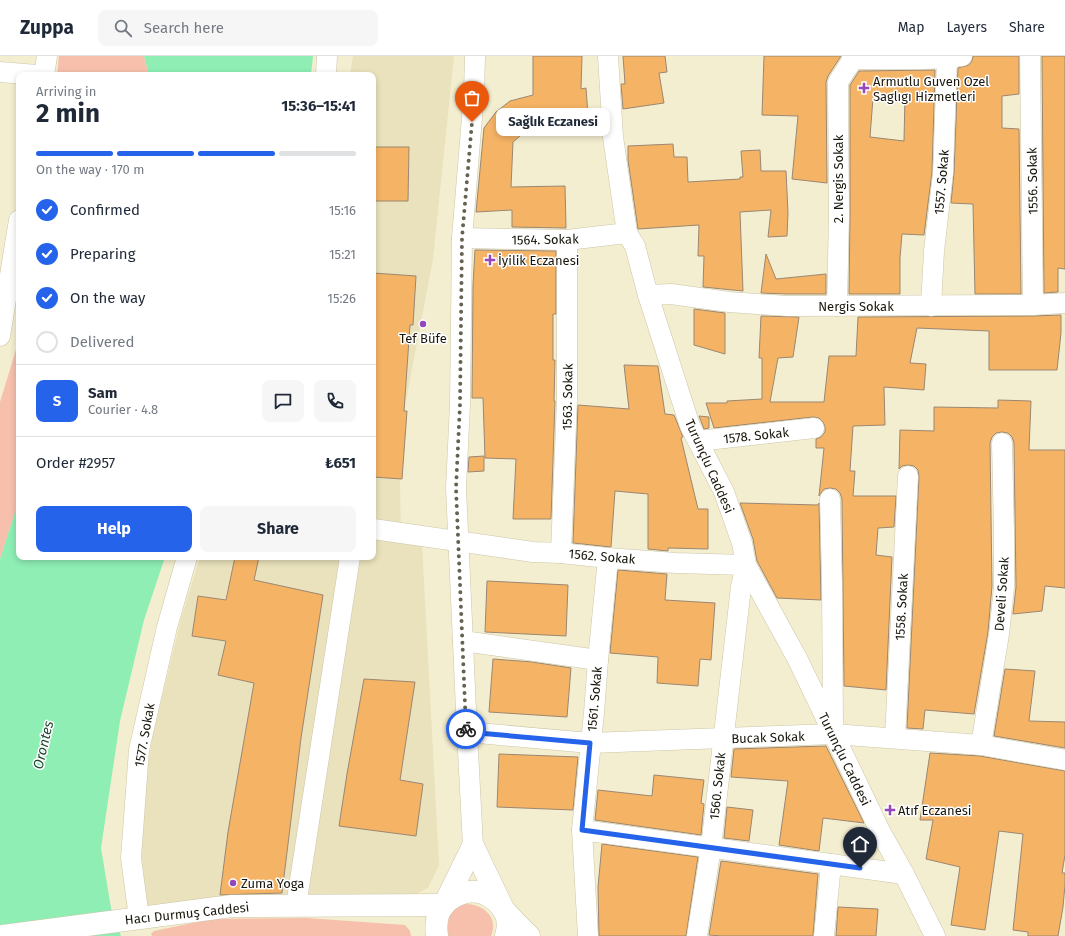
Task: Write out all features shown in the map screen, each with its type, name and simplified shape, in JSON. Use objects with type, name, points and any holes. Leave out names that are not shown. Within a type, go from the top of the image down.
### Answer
[{"type":"main road","points":[[437,936],[436,924],[438,914],[444,905],[473,846]]},
{"type":"main road","points":[[473,846],[506,917],[508,927],[506,936]]},
{"type":"main road","points":[[444,905],[453,897],[463,892],[474,891],[484,894],[492,898],[529,936]]},
{"type":"main road","name":"Hacı Durmuş Caddesi","points":[[3,936],[232,906],[444,905]]},
{"type":"street","points":[[44,72],[47,56]]},
{"type":"street","points":[[326,72],[327,56]]},
{"type":"street","points":[[473,846],[456,488],[460,404],[462,238],[474,93],[475,56]]},
{"type":"street","name":"Turunçlu Caddesi","points":[[608,56],[614,137],[627,233],[635,246],[648,295],[690,426],[724,492],[742,543],[746,565],[798,660],[881,833],[904,874],[935,936]]},
{"type":"street","name":"1556. Sokak","points":[[1030,56],[1033,305]]},
{"type":"street","points":[[853,57],[954,57]]},
{"type":"street","name":"2. Nergis Sokak","points":[[837,306],[839,216],[838,82],[853,57]]},
{"type":"street","name":"1557. Sokak","points":[[931,306],[934,251],[954,57]]},
{"type":"street","points":[[0,72],[16,73]]},
{"type":"street","name":"1564. Sokak","points":[[462,238],[567,240],[627,233]]},
{"type":"street","points":[[0,336],[3,304],[16,236]]},
{"type":"street","name":"1563. Sokak","points":[[561,553],[567,399],[567,240]]},
{"type":"street","name":"Nergis Sokak","points":[[648,295],[670,294],[729,302],[787,306],[1033,305],[1065,303]]},
{"type":"street","name":"1578. Sokak","points":[[698,441],[814,428]]},
{"type":"street","name":"Develi Sokak","points":[[981,745],[999,634],[1004,587],[1002,443]]},
{"type":"street","name":"1558. Sokak","points":[[895,738],[908,476]]},
{"type":"street","points":[[830,499],[833,734]]},
{"type":"street","name":"1562. Sokak","points":[[376,529],[533,552],[676,563],[746,565]]},
{"type":"street","name":"1561. Sokak","points":[[588,936],[582,830],[608,558]]},
{"type":"street","name":"1577. Sokak","points":[[139,918],[131,858],[139,750],[167,627],[186,560]]},
{"type":"street","points":[[296,906],[350,560]]},
{"type":"street","name":"1560. Sokak","points":[[697,936],[711,847],[741,587],[746,565]]},
{"type":"street","points":[[463,641],[598,660]]},
{"type":"street","name":"Bucak Sokak","points":[[467,732],[590,743],[833,734],[981,745],[1065,760]]},
{"type":"street","points":[[582,830],[904,874]]},
{"type":"street","points":[[824,936],[831,864]]},
{"type":"shaded area","points":[[59,56],[144,56],[148,72],[57,72]]},
{"type":"shaded area","points":[[353,56],[454,56],[433,259],[405,406],[400,480],[401,542],[422,544],[439,865],[428,888],[401,902],[147,906],[139,829],[152,739],[181,619],[199,560],[376,560],[376,72],[350,72]]},
{"type":"shaded area","points":[[16,350],[16,509],[0,559],[0,402]]},
{"type":"shaded area","points":[[465,904],[478,906],[488,913],[493,923],[491,936],[447,936],[447,924],[451,912]]},
{"type":"shaded area","points":[[307,918],[405,925],[410,931],[411,936],[152,936],[151,934],[154,931],[212,919]]},
{"type":"water","points":[[144,56],[313,56],[311,72],[148,72]]},
{"type":"water","name":"Orontes","points":[[16,509],[16,560],[164,560],[144,620],[120,721],[101,848],[111,908],[121,936],[0,936],[0,559]]},
{"type":"building","points":[[533,56],[582,56],[581,89],[586,88],[588,115],[530,117],[529,128],[513,142],[511,187],[565,186],[566,228],[512,227],[512,210],[476,212],[484,128],[496,112],[510,101],[533,95]]},
{"type":"building","points":[[623,56],[665,56],[667,72],[659,73],[664,103],[623,109],[621,84],[625,84]]},
{"type":"building","points":[[764,56],[841,56],[828,76],[826,82],[827,183],[792,179],[798,116],[762,115]]},
{"type":"building","points":[[973,56],[1019,56],[1019,94],[1002,96],[1002,128],[1019,129],[1021,294],[975,294],[973,204],[951,203],[954,173],[958,68],[969,65]]},
{"type":"building","points":[[1042,56],[1065,56],[1065,269],[1058,268],[1058,292],[1044,293]]},
{"type":"building","points":[[935,70],[932,172],[924,235],[902,234],[900,294],[849,294],[850,85],[859,71]],"holes":[[[905,96],[904,141],[870,137],[873,98]]]},
{"type":"building","points":[[673,144],[674,157],[687,157],[688,182],[740,179],[740,177],[743,177],[741,151],[760,150],[761,171],[786,171],[788,213],[787,236],[768,237],[771,210],[740,212],[743,291],[703,287],[704,256],[698,256],[699,225],[638,229],[628,160],[628,146]]},
{"type":"building","points":[[376,147],[409,147],[408,201],[376,201]]},
{"type":"building","points":[[475,250],[556,251],[556,314],[553,314],[555,401],[551,519],[513,519],[516,459],[485,458],[483,398],[472,398],[473,285]]},
{"type":"building","points":[[766,254],[776,279],[826,274],[826,294],[761,293]]},
{"type":"building","points":[[376,273],[416,276],[413,325],[410,325],[404,411],[407,411],[402,479],[376,477]]},
{"type":"building","points":[[694,309],[725,313],[725,354],[694,345]]},
{"type":"building","points":[[1061,315],[1061,333],[1057,370],[989,370],[989,331],[917,328],[910,363],[926,364],[924,390],[884,387],[885,425],[853,426],[850,471],[855,471],[853,496],[896,496],[894,527],[878,528],[876,555],[892,557],[886,690],[844,686],[842,499],[840,493],[836,489],[830,488],[824,489],[819,496],[824,448],[816,448],[816,439],[821,437],[825,432],[823,422],[819,418],[813,417],[714,428],[706,403],[727,403],[727,401],[762,399],[762,358],[759,358],[761,316],[799,317],[793,357],[778,358],[770,402],[824,402],[829,356],[856,356],[858,317]]},
{"type":"building","points":[[624,365],[658,366],[665,414],[674,415],[683,437],[681,438],[698,509],[708,509],[708,549],[668,548],[668,551],[648,549],[648,494],[615,491],[611,547],[573,543],[578,405],[629,409]]},
{"type":"building","points":[[998,400],[1031,401],[1029,450],[1065,450],[1065,588],[1045,586],[1042,611],[1013,614],[1016,587],[1014,443],[1012,437],[1008,433],[996,433],[992,437],[990,443],[992,586],[988,632],[974,714],[925,710],[923,729],[907,728],[919,477],[918,470],[914,466],[902,466],[899,469],[900,430],[934,431],[934,407],[998,408]]},
{"type":"building","points":[[699,416],[709,417],[709,428],[704,429]]},
{"type":"building","points":[[484,456],[484,471],[468,472],[469,457]]},
{"type":"building","points":[[740,503],[818,505],[819,503],[821,600],[777,598],[757,561],[753,539]]},
{"type":"building","points":[[234,560],[258,560],[254,580],[323,595],[301,738],[282,893],[220,895],[228,832],[254,683],[218,675],[226,641],[192,636],[198,596],[226,600]]},
{"type":"building","points":[[618,570],[667,574],[665,600],[715,603],[711,660],[700,659],[698,686],[657,683],[658,657],[610,653]]},
{"type":"building","points":[[487,581],[568,585],[566,636],[485,632]]},
{"type":"building","points":[[493,659],[532,662],[571,668],[567,717],[489,712]]},
{"type":"building","points":[[1005,669],[1035,671],[1029,721],[1065,722],[1065,748],[994,736]]},
{"type":"building","points":[[364,679],[415,682],[400,780],[423,784],[416,836],[339,826]]},
{"type":"building","points":[[826,746],[864,823],[823,818],[819,851],[779,845],[788,781],[731,777],[734,749]]},
{"type":"building","points":[[930,753],[980,756],[1065,771],[1065,855],[1062,873],[1065,873],[1065,885],[1058,936],[1028,936],[1028,932],[1013,930],[1023,834],[999,831],[985,930],[951,925],[960,867],[926,859],[933,820],[920,820]]},
{"type":"building","points":[[499,754],[578,757],[573,810],[497,807]]},
{"type":"building","points":[[654,775],[704,780],[701,803],[704,804],[701,835],[595,820],[598,790],[652,796]]},
{"type":"building","points":[[727,807],[753,810],[749,841],[724,838]]},
{"type":"building","points":[[602,844],[698,857],[686,936],[599,936],[598,887]]},
{"type":"building","points":[[721,861],[818,874],[813,936],[709,935]]},
{"type":"building","points":[[838,907],[878,909],[876,936],[836,936]]},
{"type":"way so far","points":[[466,729],[456,488],[460,404],[462,238],[472,122]]},
{"type":"place","name":"Armutlu Guven Ozel Saglıgı Hizmetleri","points":[[864,88]]},
{"type":"place","name":"Sağlık Eczanesi","points":[[472,122]]},
{"type":"place","name":"İyilik Eczanesi","points":[[490,260]]},
{"type":"place","name":"Tef Büfe","points":[[423,324]]},
{"type":"place","name":"Atıf Eczanesi","points":[[890,810]]},
{"type":"place","name":"Zuma Yoga","points":[[233,883]]},
{"type":"route","points":[[466,729],[467,732],[590,743],[582,830],[860,868]]}]
